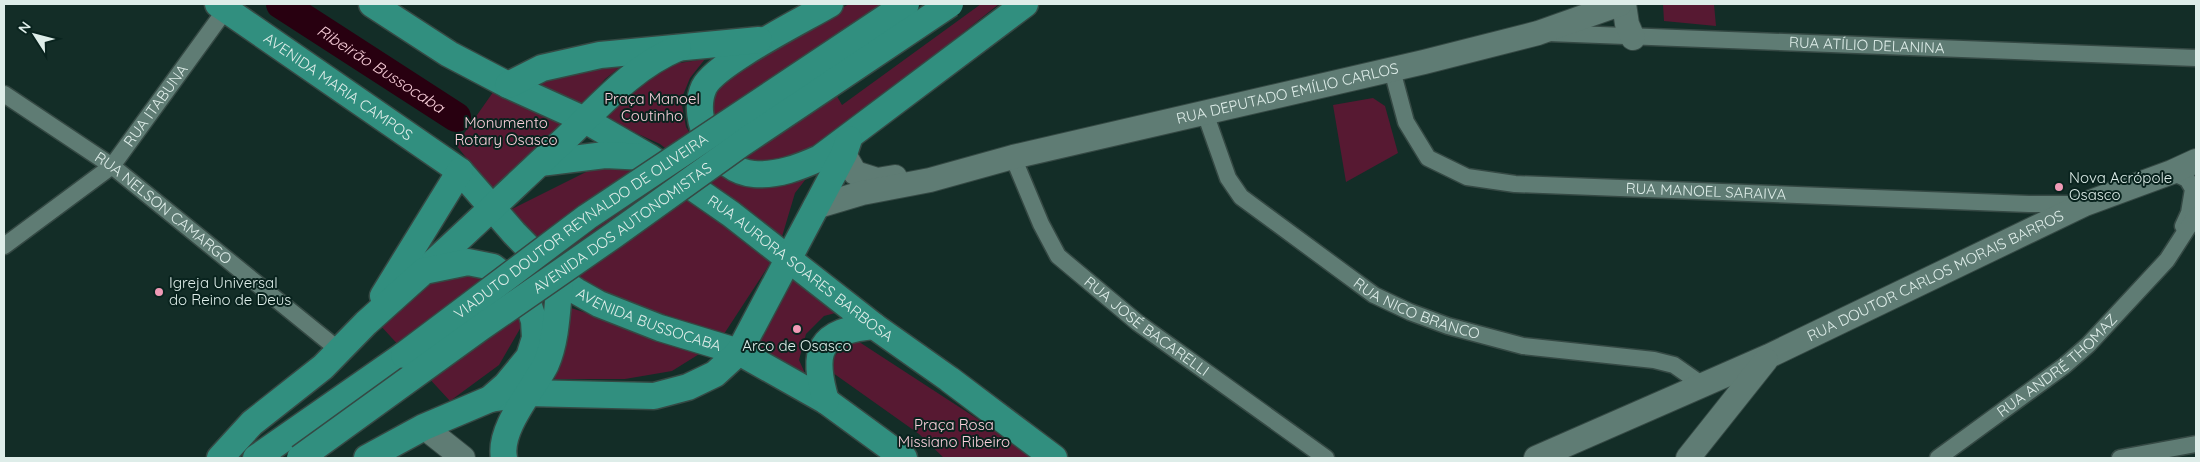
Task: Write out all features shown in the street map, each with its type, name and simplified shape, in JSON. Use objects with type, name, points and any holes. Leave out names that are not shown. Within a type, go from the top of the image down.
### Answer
[{"type":"main road","name":"RUA AURORA SOARES BARBOSA","points":[[372,4],[449,54],[508,85],[585,120],[649,157],[731,214],[874,326],[949,379],[1054,458]]},
{"type":"main road","points":[[830,4],[731,61],[715,73],[704,87],[700,105],[702,126],[717,154],[733,167],[752,174],[768,174],[800,167],[847,144],[1026,4]]},
{"type":"main road","name":"VIADUTO DOUTOR REYNALDO DE OLIVEIRA","points":[[258,456],[404,355],[587,217],[906,4]]},
{"type":"main road","name":"AVENIDA DOS AUTONOMISTAS","points":[[300,458],[741,144],[950,4]]},
{"type":"main road","name":"AVENIDA MARIA CAMPOS","points":[[222,6],[460,171]]},
{"type":"main road","points":[[508,85],[542,68],[600,55],[770,39]]},
{"type":"main road","points":[[220,458],[252,423],[340,351],[366,323],[540,163],[618,86],[659,56],[678,48]]},
{"type":"main road","points":[[367,458],[424,427],[490,400],[527,393],[654,396],[688,387],[715,374],[739,352],[847,144]]},
{"type":"main road","points":[[540,163],[605,155],[649,157]]},
{"type":"main road","points":[[366,323],[460,171]]},
{"type":"main road","name":"AVENIDA BUSSOCABA","points":[[460,171],[560,280],[599,304],[660,328],[739,352],[826,401],[904,458]]},
{"type":"main road","points":[[424,271],[468,262],[493,267],[524,291],[534,321],[535,338],[529,357],[506,385],[490,400]]},
{"type":"main road","points":[[504,458],[506,440],[514,418],[527,393],[546,364],[552,345],[560,280]]},
{"type":"main road","points":[[826,401],[819,360],[824,346],[835,334],[850,329],[874,326]]},
{"type":"street","name":"RUA DEPUTADO EMÍLIO CARLOS","points":[[815,207],[862,193],[930,180],[1013,157],[1392,70],[1538,32],[1620,4]]},
{"type":"street","points":[[1624,4],[1627,24],[1633,38]]},
{"type":"street","name":"RUA ITABUNA","points":[[4,246],[112,166],[222,6]]},
{"type":"street","name":"RUA ATÍLIO DELANINA","points":[[1538,32],[1633,38],[2196,58]]},
{"type":"street","name":"RUA MANOEL SARAIVA","points":[[1392,70],[1406,122],[1428,158],[1467,177],[1515,184],[2029,204],[2085,204]]},
{"type":"street","name":"RUA NELSON CAMARGO","points":[[4,94],[112,166],[340,351]]},
{"type":"street","name":"RUA NICO BRANCO","points":[[1205,113],[1228,178],[1241,197],[1258,212],[1374,294],[1410,312],[1448,326],[1523,346],[1674,365],[1704,386]]},
{"type":"street","name":"RUA DEPUTADO EMÍLIO CARLOS","points":[[847,144],[855,174],[877,180],[928,171],[953,173]]},
{"type":"street","name":"RUA JOSÉ BACARELLI","points":[[1013,157],[1041,224],[1058,256],[1138,323],[1326,458]]},
{"type":"street","name":"RUA DOUTOR CARLOS MORAIS BARROS","points":[[1536,458],[1769,356],[2085,204],[2172,172],[2196,161]]},
{"type":"street","name":"RUA ANDRÉ THOMAZ","points":[[2167,260],[2189,213],[2193,189],[2186,179],[2172,172]]},
{"type":"street","name":"RUA ANDRÉ THOMAZ","points":[[1938,458],[2064,366],[2088,345],[2167,260],[2196,215]]},
{"type":"street","points":[[1688,458],[1769,356]]},
{"type":"street","points":[[1704,386],[1708,404],[1705,438]]},
{"type":"street","points":[[424,427],[463,458]]},
{"type":"street","points":[[2120,458],[2196,444]]},
{"type":"green space","points":[[849,4],[887,4],[815,58],[842,105],[981,4],[999,4],[818,148],[796,158],[751,165],[708,121],[710,85]]},
{"type":"green space","points":[[1663,4],[1714,4],[1716,26],[1664,21]]},
{"type":"green space","points":[[633,57],[605,79],[581,107],[529,84]]},
{"type":"green space","name":"Praça Manoel Coutinho","points":[[705,59],[690,78],[681,100],[686,127],[711,167],[741,185],[809,175],[795,193],[781,240],[660,144],[601,117],[654,67]]},
{"type":"green space","name":"Monumento Rotary Osasco","points":[[496,88],[565,123],[493,191],[456,145]]},
{"type":"green space","points":[[1373,98],[1385,106],[1398,153],[1346,182],[1333,105]]},
{"type":"green space","points":[[645,165],[773,259],[724,334],[602,294],[558,270],[510,210],[592,169]]},
{"type":"green space","points":[[789,266],[843,311],[824,316],[806,334],[799,360],[808,380],[752,344]]},
{"type":"green space","points":[[465,273],[486,279],[513,297],[521,327],[499,365],[450,401],[379,324],[428,277]]},
{"type":"green space","points":[[568,307],[704,351],[672,371],[625,379],[555,379],[551,364]]},
{"type":"green space","name":"Praça Rosa Missiano Ribeiro","points":[[850,336],[993,429],[1032,458],[944,458],[919,434],[826,368]]},
{"type":"waterway","name":"Ribeirão Bussocaba","points":[[281,4],[456,117]]},
{"type":"place","name":"Nova Acrópole Osasco","points":[[2059,187]]},
{"type":"place","name":"Igreja Universal do Reino de Deus","points":[[159,292]]},
{"type":"place","name":"Arco de Osasco","points":[[797,329]]}]
